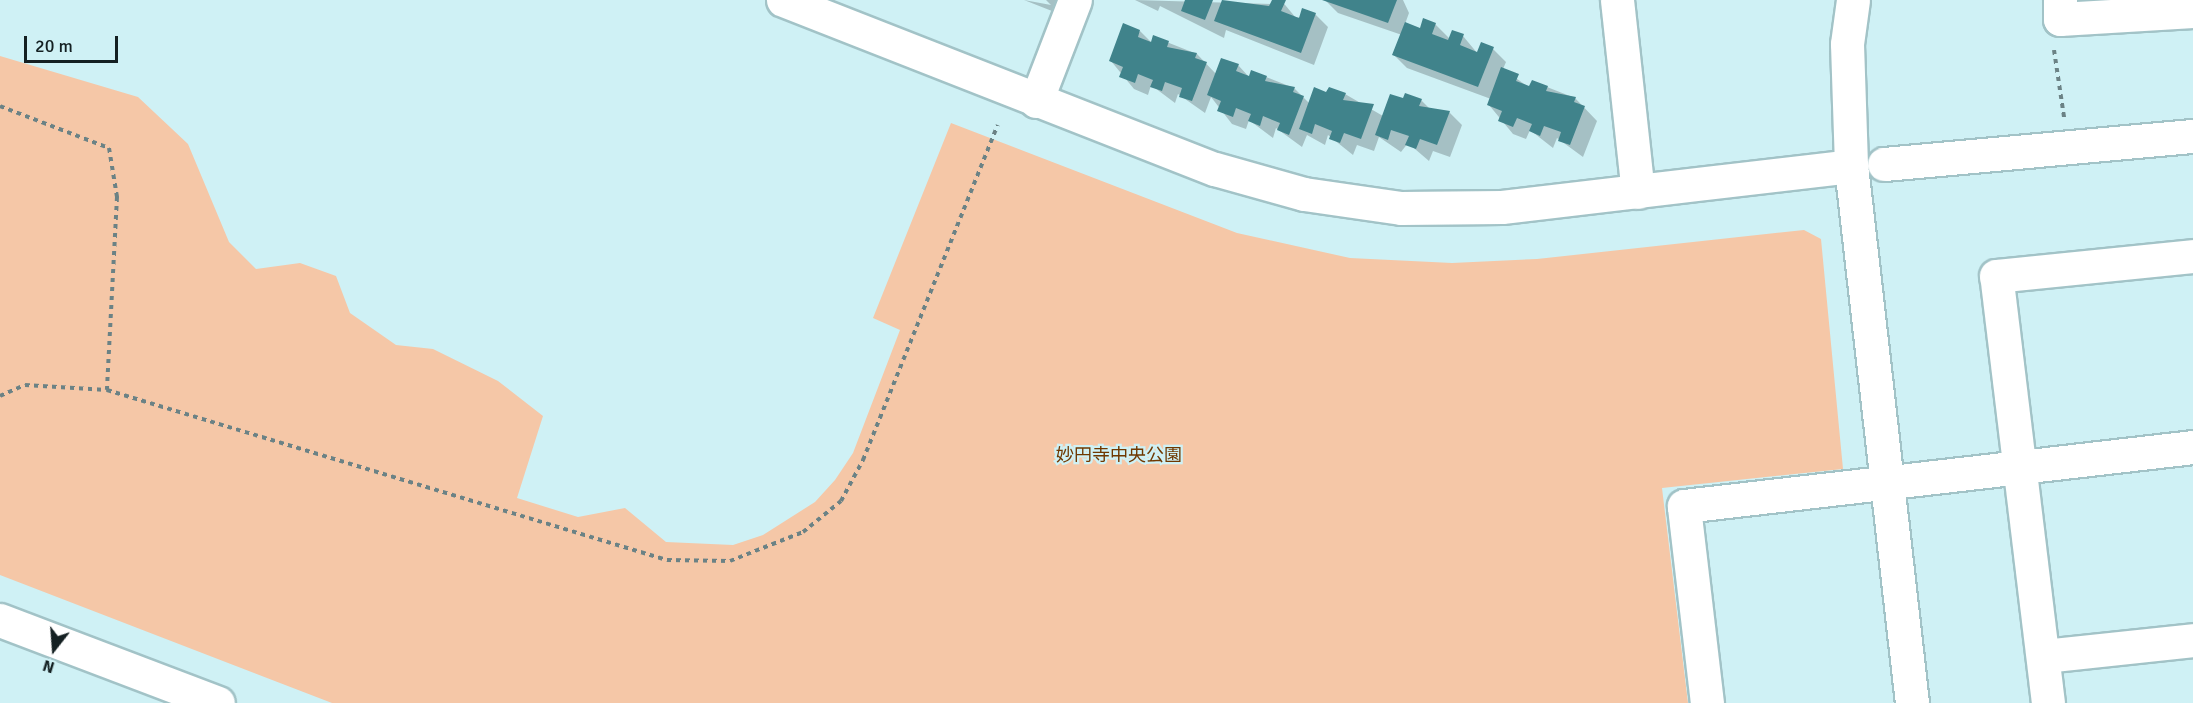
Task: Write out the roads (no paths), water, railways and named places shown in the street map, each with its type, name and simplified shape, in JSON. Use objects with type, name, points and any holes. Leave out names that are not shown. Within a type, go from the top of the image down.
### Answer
[{"type":"street","points":[[783,0],[1036,101],[1215,169],[1304,194],[1401,208],[1502,207],[1851,166]]},
{"type":"street","points":[[1036,101],[1075,0]]},
{"type":"street","points":[[1617,0],[1638,192]]},
{"type":"street","points":[[1853,0],[1847,44],[1851,166],[1912,703]]},
{"type":"street","points":[[2060,9],[2193,11]]},
{"type":"street","points":[[1884,164],[2069,150],[2193,136]]},
{"type":"street","points":[[2048,703],[2044,656],[2017,467],[1996,276],[2193,256]]},
{"type":"street","points":[[1707,703],[1684,506],[2193,447]]},
{"type":"street","points":[[0,621],[218,703]]},
{"type":"street","points":[[2044,656],[2193,640]]},
{"type":"park label","name":"妙円寺中央公園","points":[[1119,455]]}]
